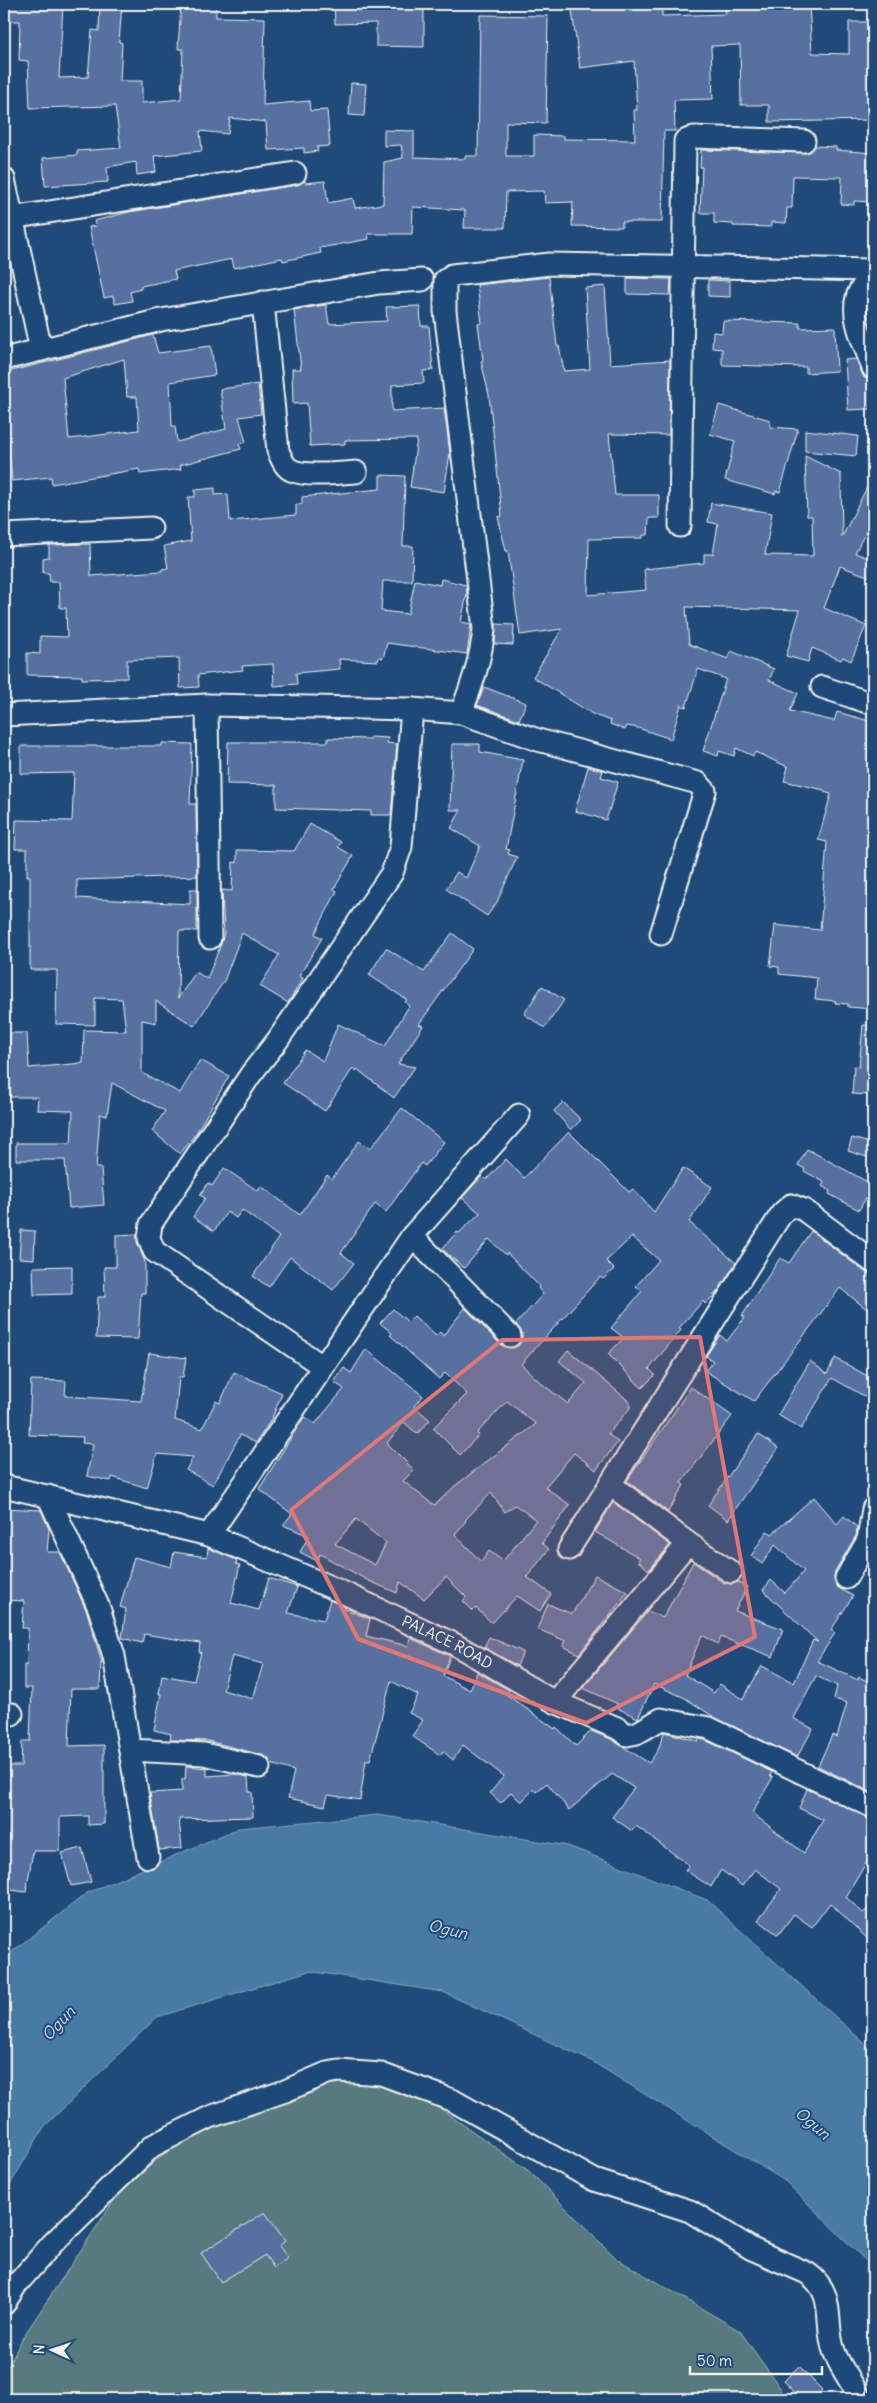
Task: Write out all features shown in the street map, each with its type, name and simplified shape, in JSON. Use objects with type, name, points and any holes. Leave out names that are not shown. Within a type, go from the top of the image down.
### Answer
[{"type":"street","points":[[680,526],[684,146],[688,138],[804,141]]},
{"type":"street","points":[[11,218],[295,173]]},
{"type":"street","points":[[4,179],[41,350]]},
{"type":"street","points":[[461,713],[476,674],[482,650],[484,629],[445,311],[445,280],[452,275],[550,264],[873,272]]},
{"type":"street","points":[[873,272],[859,293],[856,305],[857,320],[873,368]]},
{"type":"street","points":[[4,359],[161,320],[379,283],[422,280]]},
{"type":"street","points":[[263,302],[278,451],[282,460],[289,469],[300,474],[356,472]]},
{"type":"street","points":[[4,535],[151,528]]},
{"type":"street","points":[[822,687],[873,704]]},
{"type":"street","points":[[4,715],[207,705],[412,709],[461,713],[538,740],[698,783],[705,791],[661,934]]},
{"type":"street","points":[[207,705],[210,938]]},
{"type":"street","points":[[322,1366],[154,1252],[149,1238],[150,1224],[251,1074],[277,1042],[392,873],[401,847],[412,709]]},
{"type":"street","points":[[209,1535],[412,1236],[519,1115]]},
{"type":"street","points":[[569,1550],[782,1213],[791,1204],[804,1210],[873,1262]]},
{"type":"street","points":[[412,1236],[510,1336]]},
{"type":"street","points":[[611,1485],[688,1543],[731,1572]]},
{"type":"street","name":"PALACE ROAD","points":[[4,1486],[209,1535],[344,1593],[454,1644],[555,1702],[617,1728],[627,1735],[637,1733],[661,1719],[709,1728],[873,1807]]},
{"type":"street","points":[[48,1496],[99,1608],[114,1656],[148,1857]]},
{"type":"street","points":[[846,1578],[868,1540],[873,1509]]},
{"type":"street","points":[[555,1702],[688,1543]]},
{"type":"street","points":[[130,1750],[204,1754],[259,1767]]},
{"type":"street","points":[[4,2304],[16,2285],[52,2244],[152,2146],[210,2117],[285,2091],[319,2076],[339,2071],[356,2071],[381,2074],[452,2100],[594,2180],[690,2211],[752,2249],[807,2273],[814,2278],[826,2297],[834,2350],[861,2399]]},
{"type":"highlighted area","points":[[700,1337],[755,1637],[586,1723],[358,1639],[291,1510],[502,1340]]},
{"type":"green space","points":[[356,2078],[424,2097],[529,2171],[617,2259],[740,2331],[788,2399],[4,2399],[4,2374],[23,2337],[117,2196],[182,2137],[288,2094]]},
{"type":"water","name":"Ogun","points":[[378,1815],[568,1846],[707,1900],[873,2051],[873,2268],[785,2181],[593,2062],[443,1992],[309,1971],[157,2017],[44,2127],[4,2195],[4,1958],[87,1893],[239,1828]]},
{"type":"building","points":[[7,4],[63,4],[59,78],[88,77],[92,30],[99,31],[100,4],[122,4],[119,42],[122,43],[120,81],[142,81],[142,103],[181,99],[183,49],[178,49],[181,4],[216,4],[216,17],[265,18],[263,105],[309,101],[310,111],[327,110],[330,146],[317,147],[318,151],[304,153],[304,148],[268,150],[266,122],[230,118],[228,134],[200,131],[202,151],[154,156],[156,172],[137,175],[136,162],[107,167],[108,182],[45,186],[43,158],[77,155],[77,151],[121,148],[115,106],[30,108],[28,61],[19,60],[20,21],[7,21]]},
{"type":"building","points":[[334,4],[424,4],[424,47],[376,46],[376,23],[335,24]]},
{"type":"building","points":[[571,4],[662,4],[662,16],[726,14],[724,4],[809,4],[812,53],[849,54],[849,22],[873,22],[873,120],[769,122],[769,105],[741,105],[740,45],[711,46],[713,99],[674,100],[675,131],[664,131],[662,222],[622,222],[622,227],[572,226],[573,202],[545,203],[544,191],[506,192],[505,228],[464,228],[465,210],[413,207],[412,234],[368,234],[369,239],[320,248],[321,253],[283,261],[282,258],[234,268],[232,259],[174,271],[176,279],[141,286],[141,289],[130,292],[132,301],[115,304],[113,296],[104,298],[89,227],[96,226],[94,221],[129,212],[297,185],[305,180],[305,183],[325,181],[328,203],[353,198],[355,208],[383,204],[384,162],[403,158],[401,145],[384,146],[384,130],[414,131],[414,157],[465,159],[465,156],[478,156],[480,15],[548,16],[546,123],[506,122],[506,156],[534,156],[534,135],[564,136],[564,139],[635,140],[634,110],[637,110],[634,61],[580,68]]},
{"type":"building","points":[[351,83],[366,84],[364,116],[349,115]]},
{"type":"building","points":[[815,146],[836,147],[836,150],[873,153],[873,202],[854,201],[854,205],[841,204],[842,177],[793,176],[792,208],[787,208],[786,223],[771,222],[771,227],[733,226],[733,224],[714,223],[714,213],[700,213],[701,150],[804,153],[810,152]]},
{"type":"building","points":[[549,277],[557,346],[559,346],[564,371],[590,369],[585,288],[605,286],[610,364],[670,360],[669,435],[609,434],[615,495],[659,495],[659,518],[649,518],[648,535],[643,535],[643,538],[589,539],[588,595],[646,590],[644,569],[704,563],[704,554],[713,554],[718,524],[708,522],[711,503],[772,513],[765,555],[813,556],[812,516],[807,516],[805,456],[841,474],[842,537],[873,475],[873,517],[855,553],[873,560],[873,578],[840,566],[824,608],[866,626],[851,661],[843,657],[841,660],[812,648],[808,662],[786,656],[800,610],[686,607],[689,644],[728,659],[731,651],[774,669],[769,680],[798,693],[790,711],[834,721],[837,712],[873,722],[873,1009],[848,1007],[848,1004],[835,1003],[836,1001],[815,999],[817,978],[779,974],[779,967],[770,966],[775,925],[820,930],[827,842],[818,840],[831,794],[824,792],[824,790],[784,781],[788,767],[755,752],[753,756],[736,748],[734,756],[719,751],[718,756],[703,751],[726,679],[698,669],[686,707],[681,705],[671,739],[638,728],[627,726],[625,730],[610,724],[611,721],[594,715],[533,677],[562,629],[520,635],[508,551],[506,551],[498,517],[502,516],[489,395],[481,361],[483,360],[478,324],[482,323],[477,285]]},
{"type":"building","points":[[627,278],[671,279],[670,295],[627,294]]},
{"type":"building","points":[[708,280],[730,281],[730,297],[708,296]]},
{"type":"building","points":[[326,305],[329,324],[387,321],[386,307],[420,306],[421,326],[429,326],[433,370],[423,371],[424,383],[392,385],[392,411],[444,408],[450,453],[444,492],[410,487],[417,439],[345,440],[345,444],[310,446],[307,403],[293,404],[292,369],[301,369],[294,310]]},
{"type":"building","points":[[723,321],[800,323],[800,328],[835,327],[837,371],[806,373],[806,367],[722,365],[722,349],[712,348],[713,332],[722,333]]},
{"type":"building","points":[[153,335],[158,353],[211,346],[215,375],[170,382],[172,426],[175,426],[177,442],[226,429],[220,389],[258,384],[261,414],[239,417],[246,442],[239,444],[241,449],[180,465],[181,469],[140,474],[139,469],[52,484],[51,477],[12,481],[4,398],[4,373]],"holes":[[[124,359],[127,397],[137,397],[139,430],[69,439],[63,378]]]},
{"type":"building","points":[[856,359],[864,378],[870,380],[871,409],[848,410],[845,360]]},
{"type":"building","points":[[719,405],[770,420],[770,427],[798,429],[780,492],[776,491],[775,494],[725,480],[735,441],[710,434]]},
{"type":"building","points":[[805,430],[858,436],[856,456],[805,451]]},
{"type":"building","points":[[380,475],[405,476],[403,546],[413,546],[412,581],[383,581],[381,611],[408,614],[415,580],[440,585],[441,579],[466,585],[467,594],[461,622],[471,624],[467,654],[387,643],[383,658],[379,657],[378,661],[339,659],[340,669],[296,673],[297,684],[274,686],[273,664],[242,666],[243,670],[198,675],[199,687],[180,688],[179,658],[127,660],[127,678],[82,679],[82,676],[27,675],[27,653],[40,654],[40,636],[67,637],[66,608],[60,608],[59,582],[50,582],[49,573],[43,573],[43,558],[49,557],[49,545],[90,544],[91,576],[162,571],[162,569],[168,568],[164,546],[191,541],[188,497],[195,497],[195,490],[215,488],[215,495],[228,494],[230,521],[296,515],[296,505],[302,504],[302,497],[380,489]]},
{"type":"building","points":[[496,624],[514,625],[513,645],[495,644]]},
{"type":"building","points":[[484,687],[526,703],[519,720],[477,705]]},
{"type":"building","points":[[370,737],[388,738],[387,743],[397,744],[391,815],[371,815],[371,811],[276,808],[276,785],[227,784],[228,742],[328,742],[328,738],[370,739]]},
{"type":"building","points":[[162,743],[192,744],[190,804],[196,804],[197,876],[77,880],[77,898],[190,904],[190,889],[197,889],[197,931],[179,931],[178,998],[196,972],[207,979],[221,944],[224,933],[222,890],[232,891],[233,862],[237,863],[237,850],[294,851],[310,824],[341,842],[338,847],[353,856],[334,889],[337,891],[315,934],[322,938],[299,976],[303,978],[288,1003],[260,986],[279,955],[242,933],[224,981],[194,1026],[156,1001],[156,1023],[142,1020],[142,1073],[180,1093],[200,1060],[229,1076],[196,1133],[180,1154],[152,1131],[165,1111],[112,1083],[107,1116],[100,1114],[96,1168],[101,1168],[104,1205],[69,1208],[65,1160],[16,1160],[16,1143],[71,1143],[73,1111],[37,1110],[38,1097],[10,1097],[10,1033],[27,1033],[29,1068],[83,1063],[84,1030],[126,1031],[122,999],[95,998],[95,1025],[56,1024],[57,970],[30,970],[30,876],[27,876],[27,849],[15,849],[16,820],[72,821],[74,773],[21,774],[21,746],[162,746]]},
{"type":"building","points":[[452,744],[480,744],[480,752],[523,760],[506,849],[510,850],[508,854],[517,857],[497,902],[487,916],[446,889],[457,872],[466,878],[480,846],[451,828],[461,810],[450,810]]},
{"type":"building","points":[[588,767],[603,771],[601,777],[618,782],[606,820],[575,811]]},
{"type":"building","points":[[452,933],[473,949],[419,1024],[423,1026],[398,1064],[415,1067],[394,1098],[357,1069],[356,1071],[353,1068],[325,1111],[283,1083],[305,1050],[323,1061],[338,1024],[385,1046],[409,1006],[405,1002],[407,1000],[369,975],[386,948],[424,972]]},
{"type":"building","points":[[542,986],[564,1000],[545,1028],[524,1014]]},
{"type":"building","points":[[863,1025],[873,1025],[873,1095],[852,1094],[854,1066],[859,1067]]},
{"type":"building","points":[[563,1102],[581,1120],[571,1130],[554,1111]]},
{"type":"building","points":[[402,1108],[444,1142],[425,1166],[421,1163],[386,1212],[375,1204],[341,1253],[354,1263],[333,1290],[290,1257],[269,1287],[253,1276],[279,1237],[242,1210],[236,1218],[227,1212],[214,1231],[193,1217],[205,1198],[200,1195],[208,1183],[212,1186],[224,1168],[258,1191],[261,1186],[300,1215],[327,1175],[332,1179],[359,1141],[370,1149]]},
{"type":"building","points":[[569,1132],[629,1192],[633,1189],[654,1212],[683,1168],[712,1187],[689,1222],[736,1263],[718,1291],[705,1304],[703,1301],[679,1328],[681,1330],[649,1369],[655,1375],[642,1388],[608,1354],[624,1338],[611,1328],[642,1291],[636,1286],[659,1260],[632,1237],[606,1261],[614,1269],[603,1279],[600,1277],[521,1364],[541,1383],[568,1404],[586,1383],[559,1361],[568,1350],[630,1402],[630,1408],[608,1434],[618,1442],[596,1470],[574,1453],[545,1487],[570,1505],[542,1543],[549,1549],[527,1577],[551,1594],[540,1611],[517,1596],[492,1623],[476,1608],[473,1611],[463,1601],[466,1597],[446,1577],[424,1599],[400,1582],[397,1593],[367,1580],[320,1554],[317,1561],[300,1552],[309,1536],[283,1525],[292,1514],[259,1489],[304,1417],[315,1424],[344,1389],[334,1382],[344,1368],[351,1373],[366,1349],[423,1396],[414,1406],[430,1420],[417,1434],[404,1422],[387,1443],[414,1470],[403,1481],[435,1505],[456,1485],[536,1424],[507,1401],[477,1433],[479,1435],[460,1455],[433,1428],[467,1394],[445,1373],[439,1379],[390,1335],[392,1333],[380,1323],[393,1309],[408,1322],[414,1316],[436,1336],[440,1332],[443,1336],[465,1308],[501,1345],[513,1348],[519,1345],[522,1333],[516,1324],[543,1294],[538,1288],[539,1286],[507,1253],[506,1255],[489,1239],[464,1268],[442,1249],[457,1232],[459,1233],[480,1213],[462,1198],[482,1176],[486,1180],[506,1159],[524,1178]],"holes":[[[491,1493],[505,1512],[515,1505],[536,1520],[503,1561],[489,1551],[481,1562],[455,1534],[465,1520]],[[356,1519],[386,1543],[375,1565],[335,1544]]]},
{"type":"building","points":[[852,1138],[873,1144],[873,1159],[848,1151]]},
{"type":"building","points":[[807,1149],[873,1185],[859,1210],[829,1194],[830,1191],[822,1186],[824,1182],[804,1171],[805,1169],[798,1165]]},
{"type":"building","points":[[21,1230],[35,1231],[34,1259],[19,1258]]},
{"type":"building","points":[[811,1231],[865,1272],[873,1275],[873,1314],[840,1288],[754,1401],[705,1371],[713,1361],[706,1356],[720,1335],[727,1341],[745,1317],[742,1316],[780,1258],[789,1263]]},
{"type":"building","points":[[137,1234],[137,1242],[145,1262],[145,1293],[141,1293],[138,1339],[96,1338],[98,1297],[105,1297],[104,1267],[116,1267],[116,1235]]},
{"type":"building","points":[[72,1266],[72,1294],[34,1295],[33,1267]]},
{"type":"building","points":[[149,1353],[186,1358],[183,1377],[179,1377],[175,1420],[202,1429],[216,1401],[220,1403],[234,1372],[282,1393],[272,1418],[256,1443],[240,1435],[213,1485],[186,1470],[193,1457],[157,1454],[147,1488],[112,1477],[111,1481],[87,1476],[93,1444],[82,1443],[83,1437],[29,1435],[31,1380],[66,1381],[65,1396],[141,1401]]},
{"type":"building","points":[[835,1358],[873,1379],[873,1401],[832,1378],[801,1429],[778,1415],[810,1361],[827,1374]]},
{"type":"building","points":[[691,1387],[732,1416],[681,1483],[684,1485],[668,1512],[627,1481]]},
{"type":"building","points":[[758,1434],[778,1448],[728,1520],[708,1505]]},
{"type":"building","points":[[814,1497],[837,1524],[844,1516],[857,1527],[856,1536],[835,1571],[834,1578],[837,1587],[853,1596],[831,1630],[835,1633],[817,1661],[858,1680],[859,1677],[873,1684],[873,1793],[818,1766],[832,1735],[837,1737],[847,1703],[834,1699],[837,1686],[816,1676],[793,1718],[813,1729],[797,1757],[714,1717],[685,1698],[654,1684],[638,1718],[615,1707],[618,1704],[583,1688],[648,1611],[663,1618],[693,1562],[724,1583],[738,1582],[747,1587],[735,1611],[783,1629],[773,1657],[721,1637],[718,1644],[702,1635],[685,1675],[714,1693],[720,1684],[743,1699],[762,1666],[794,1683],[813,1640],[818,1642],[763,1590],[771,1580],[785,1593],[804,1571],[775,1545],[762,1564],[751,1556],[767,1531],[772,1534]]},
{"type":"building","points":[[613,1502],[670,1545],[649,1570],[638,1561],[640,1558],[595,1532]]},
{"type":"building","points":[[4,1508],[41,1510],[49,1529],[47,1552],[60,1552],[87,1612],[102,1663],[100,1689],[71,1689],[69,1746],[104,1745],[104,1824],[88,1825],[88,1816],[60,1817],[60,1851],[33,1851],[26,1892],[4,1889],[4,1766],[21,1766],[22,1741],[30,1741],[32,1688],[24,1688],[24,1665],[27,1665],[28,1628],[22,1628],[24,1601],[4,1600]]},
{"type":"building","points":[[208,1548],[237,1560],[236,1564],[240,1565],[231,1603],[259,1610],[269,1578],[297,1587],[288,1613],[324,1620],[330,1600],[345,1609],[370,1619],[366,1636],[408,1646],[410,1638],[450,1656],[443,1676],[470,1690],[477,1672],[509,1690],[507,1695],[555,1729],[556,1727],[576,1746],[591,1731],[611,1739],[649,1763],[658,1750],[664,1732],[698,1741],[699,1739],[705,1740],[772,1772],[770,1776],[773,1777],[752,1813],[804,1853],[823,1820],[799,1808],[807,1789],[873,1819],[873,1851],[846,1897],[863,1913],[873,1904],[873,1944],[830,1903],[812,1927],[794,1914],[778,1935],[758,1920],[781,1889],[755,1869],[742,1886],[721,1870],[711,1887],[685,1870],[689,1865],[636,1826],[632,1831],[612,1817],[634,1788],[612,1774],[569,1810],[547,1783],[536,1792],[534,1789],[521,1802],[511,1792],[501,1803],[490,1793],[504,1776],[463,1745],[453,1760],[443,1751],[440,1755],[412,1736],[423,1720],[409,1713],[418,1695],[391,1681],[370,1760],[366,1760],[360,1800],[328,1795],[325,1806],[288,1798],[294,1771],[271,1764],[268,1758],[262,1755],[208,1741],[170,1740],[171,1734],[154,1730],[161,1694],[159,1694],[162,1675],[194,1681],[201,1652],[199,1652],[200,1643],[144,1634],[142,1643],[122,1638],[126,1609],[120,1607],[134,1557],[171,1567],[174,1552],[207,1557]],"holes":[[[232,1656],[263,1664],[253,1699],[223,1690]]]},
{"type":"building","points":[[595,1575],[628,1592],[579,1654],[563,1646],[566,1641],[537,1629],[548,1604],[572,1614]]},
{"type":"building","points":[[489,1637],[523,1652],[517,1666],[484,1647]]},
{"type":"building","points":[[186,1766],[207,1768],[207,1776],[236,1774],[248,1777],[249,1792],[252,1792],[253,1817],[179,1819],[182,1848],[159,1850],[150,1793],[182,1791],[182,1779],[185,1779]]},
{"type":"building","points":[[82,1848],[91,1882],[71,1886],[62,1853]]},
{"type":"building","points":[[265,2212],[285,2241],[279,2246],[288,2258],[274,2268],[265,2255],[221,2282],[201,2253]]},
{"type":"building","points":[[799,2366],[822,2390],[813,2399],[801,2399],[784,2381]]}]
